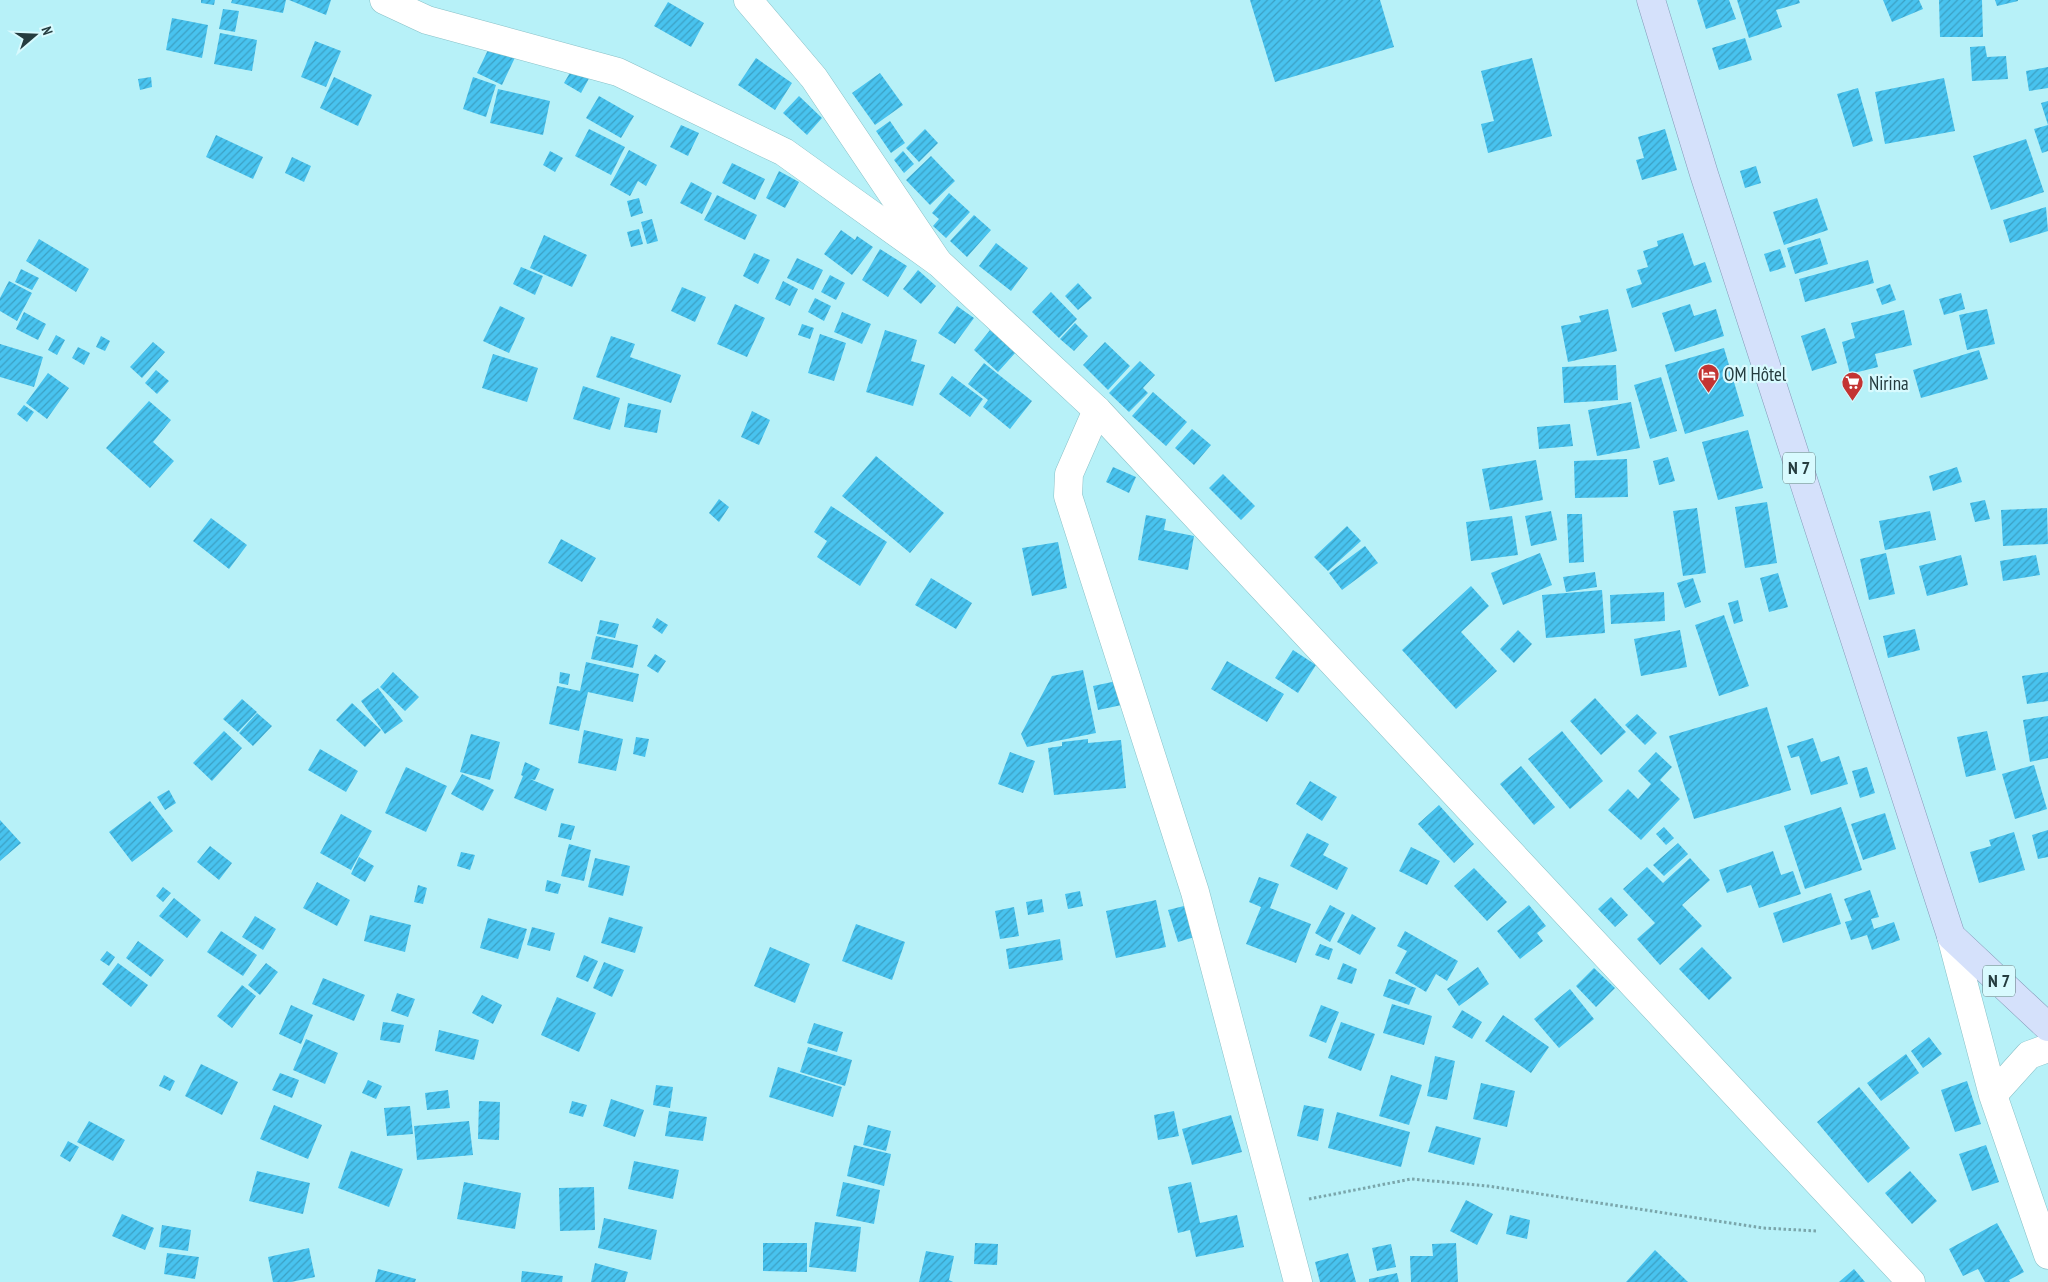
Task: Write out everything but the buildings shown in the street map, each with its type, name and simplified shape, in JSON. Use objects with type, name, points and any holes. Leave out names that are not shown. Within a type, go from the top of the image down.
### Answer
[{"type":"main road","name":"N 7","points":[[1651,0],[1704,174],[1950,936],[2048,1027]]},
{"type":"street","points":[[384,0],[428,20],[626,76],[784,152],[939,263],[1097,410],[1911,1282]]},
{"type":"street","points":[[748,0],[814,78],[939,263]]},
{"type":"street","points":[[1097,410],[1069,474],[1068,496],[1195,892],[1298,1282]]},
{"type":"street","points":[[1950,936],[1992,1095],[2048,1255]]},
{"type":"street","points":[[1992,1095],[2028,1055],[2048,1048]]},
{"type":"path","points":[[1278,1204],[1411,1179],[1488,1186],[1764,1228],[1865,1233]]},
{"type":"place","name":"OM Hôtel","points":[[1708,393]]},
{"type":"place","name":"Nirina","points":[[1853,402]]}]
